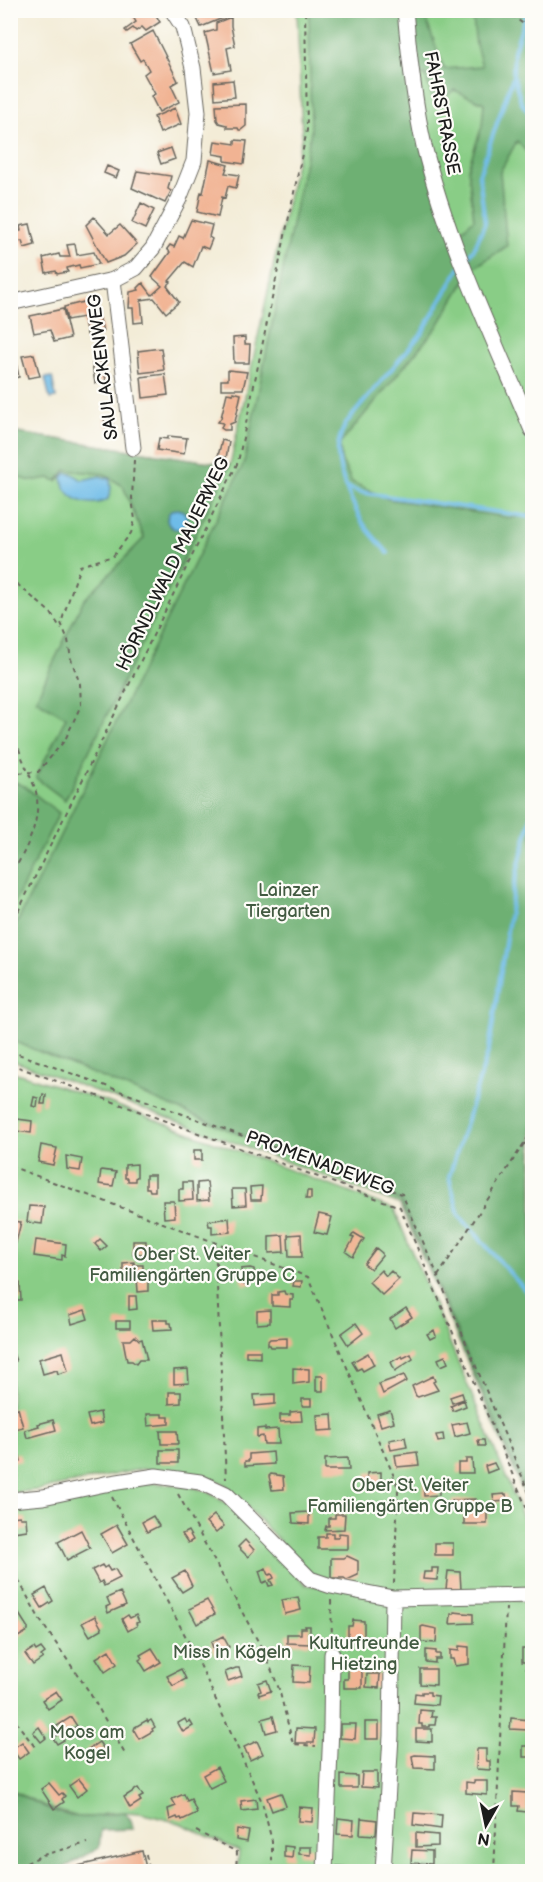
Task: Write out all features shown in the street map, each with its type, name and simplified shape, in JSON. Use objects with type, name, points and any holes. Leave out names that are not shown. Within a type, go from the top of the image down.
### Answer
[{"type":"street","points":[[10,303],[113,280],[136,268],[153,248],[179,199],[194,161],[198,112],[193,68],[183,27],[172,10]]},
{"type":"street","name":"FAHRSTRASSE","points":[[405,10],[412,73],[424,144],[442,207],[459,256],[532,430]]},
{"type":"street","name":"SAULACKENWEG","points":[[113,280],[133,448]]},
{"type":"street","points":[[10,1500],[43,1497],[145,1477],[169,1477],[200,1482],[226,1494],[310,1579],[331,1586],[393,1598],[532,1595]]},
{"type":"street","points":[[383,1872],[391,1724],[393,1598]]},
{"type":"street","points":[[325,1872],[331,1746],[332,1654]]},
{"type":"path","name":"HÖRNDLWALD MAUERWEG","points":[[10,928],[238,462],[308,130],[305,10]]},
{"type":"path","points":[[504,10],[532,30]]},
{"type":"path","points":[[63,631],[61,623],[80,566],[113,556],[131,533],[135,520],[132,498],[133,448]]},
{"type":"path","points":[[10,578],[51,613],[63,631],[68,640],[71,659],[80,684],[81,705],[65,740],[38,772],[10,772]]},
{"type":"path","points":[[10,747],[19,749],[35,789],[37,807],[36,819],[10,877]]},
{"type":"path","points":[[10,1050],[402,1194],[532,1500]]},
{"type":"path","name":"PROMENADEWEG","points":[[10,1064],[400,1207],[532,1521]]},
{"type":"path","points":[[438,1276],[532,1131]]},
{"type":"path","points":[[524,1144],[532,1143]]},
{"type":"path","points":[[10,1166],[308,1277],[396,1481],[398,1491],[393,1598]]},
{"type":"path","points":[[214,1243],[226,1494]]},
{"type":"path","points":[[169,1477],[266,1656],[279,1689],[293,1744],[331,1746]]},
{"type":"path","points":[[105,1484],[197,1658],[262,1802],[272,1841],[272,1872]]},
{"type":"path","points":[[10,1564],[39,1620],[88,1690],[125,1754]]},
{"type":"path","points":[[331,1586],[332,1654]]},
{"type":"path","points":[[494,1872],[507,1625],[505,1596]]},
{"type":"path","points":[[10,1714],[35,1747]]},
{"type":"path","points":[[196,1832],[237,1852],[236,1872]]},
{"type":"path","points":[[10,1871],[43,1855],[87,1843]]},
{"type":"path","points":[[146,1855],[150,1872]]},
{"type":"green space","name":"Lainzer Tiergarten","points":[[297,11],[532,11],[532,1513],[400,1204],[11,1060],[10,910],[59,813],[16,782],[11,781],[11,432],[230,465],[302,135]]},
{"type":"green space","name":"Lainzer Tiergarten","points":[[309,11],[411,11],[413,18],[425,16],[444,69],[482,66],[476,45],[472,11],[532,11],[532,158],[517,141],[500,172],[507,246],[472,269],[437,327],[340,444],[341,459],[352,482],[388,499],[512,518],[532,514],[532,1507],[401,1201],[11,1040],[10,937],[244,463],[311,131]],"holes":[[[425,75],[433,98],[444,98],[454,90],[484,103],[482,126],[468,168],[474,219],[456,235],[429,142],[417,76]]]},
{"type":"green space","points":[[11,432],[230,465],[65,800],[36,778],[66,717],[36,699],[83,601],[144,538],[123,486],[104,474],[66,470],[57,481],[49,478],[31,481],[11,475]]},
{"type":"green space","points":[[11,781],[24,786],[59,813],[11,910]]},
{"type":"green space","points":[[10,1071],[99,1099],[394,1209],[532,1539],[532,1587],[420,1592],[364,1587],[337,1582],[310,1573],[226,1485],[198,1474],[142,1469],[38,1490],[11,1493]]},
{"type":"green space","points":[[147,1483],[193,1487],[219,1499],[232,1508],[306,1585],[532,1601],[532,1871],[237,1871],[239,1851],[180,1823],[140,1813],[125,1812],[106,1813],[96,1817],[79,1817],[51,1809],[11,1790],[10,1506]]},
{"type":"green space","points":[[10,1790],[54,1811],[73,1816],[93,1817],[125,1812],[131,1820],[133,1829],[101,1830],[99,1848],[58,1871],[11,1871]]},
{"type":"water","points":[[52,377],[56,398],[50,399],[45,378]]},
{"type":"water","points":[[66,473],[73,474],[82,480],[100,476],[110,479],[111,489],[108,499],[86,503],[73,497],[64,485],[62,477]]},
{"type":"water","points":[[177,509],[184,512],[187,519],[184,526],[177,529],[170,526],[167,519],[170,512]]},
{"type":"building","points":[[129,10],[153,10],[160,22],[146,31],[142,27],[136,31],[133,28],[127,32],[125,30],[136,22]]},
{"type":"building","points":[[193,10],[215,10],[217,14],[220,13],[219,10],[229,10],[230,15],[201,27]]},
{"type":"building","points":[[231,17],[235,46],[227,48],[231,70],[214,73],[205,33],[216,30],[216,23]]},
{"type":"building","points":[[153,31],[178,81],[171,85],[179,102],[159,112],[151,96],[155,94],[144,74],[149,70],[143,59],[140,61],[130,44]]},
{"type":"building","points":[[233,80],[235,97],[215,99],[214,82]]},
{"type":"building","points":[[246,104],[246,126],[241,130],[227,128],[227,125],[217,120],[216,105]]},
{"type":"building","points":[[175,108],[181,124],[160,133],[154,117]]},
{"type":"building","points":[[235,140],[247,141],[244,164],[225,161],[225,156],[213,154],[215,141],[235,144]]},
{"type":"building","points":[[171,148],[175,159],[161,164],[157,153]]},
{"type":"building","points":[[210,160],[228,165],[225,173],[239,175],[236,188],[228,186],[225,198],[222,197],[218,217],[197,212]]},
{"type":"building","points":[[107,166],[119,171],[116,178],[104,173]]},
{"type":"building","points":[[137,171],[171,176],[168,189],[171,191],[165,203],[132,188]]},
{"type":"building","points":[[141,203],[154,210],[145,229],[132,223]]},
{"type":"building","points":[[94,217],[109,234],[120,225],[137,244],[124,256],[106,263],[86,225]]},
{"type":"building","points":[[191,220],[212,225],[209,237],[212,239],[208,249],[201,246],[193,267],[185,262],[169,281],[171,282],[167,286],[179,302],[166,313],[154,298],[141,300],[143,322],[134,323],[133,308],[129,308],[130,292],[139,290],[138,288],[143,283],[152,295],[162,286],[152,277],[170,252],[167,249],[170,245],[174,247],[179,236],[183,238]]},
{"type":"building","points":[[30,224],[35,245],[24,248],[22,241],[13,243],[10,233],[21,231],[20,226]]},
{"type":"building","points":[[75,244],[77,255],[94,252],[99,264],[80,268],[79,265],[67,268],[68,272],[57,274],[56,271],[46,273],[43,258],[59,254],[60,257],[70,257],[67,245]]},
{"type":"building","points":[[10,264],[12,264],[17,280],[10,282]]},
{"type":"building","points":[[95,299],[103,332],[87,335],[83,317],[67,320],[64,307]]},
{"type":"building","points":[[63,309],[70,338],[54,342],[50,330],[34,333],[30,316]]},
{"type":"building","points":[[245,337],[245,344],[250,344],[249,363],[234,363],[233,338]]},
{"type":"building","points":[[161,348],[164,370],[140,373],[138,351]]},
{"type":"building","points":[[34,354],[40,376],[28,378],[22,356]]},
{"type":"building","points":[[10,358],[15,358],[19,377],[10,379]]},
{"type":"building","points":[[103,363],[106,381],[95,383],[92,364]]},
{"type":"building","points":[[228,370],[247,372],[243,389],[221,389],[221,380],[228,380]]},
{"type":"building","points":[[165,374],[168,395],[143,398],[141,377]]},
{"type":"building","points":[[233,392],[241,394],[235,422],[230,424],[230,430],[224,430],[221,428],[223,423],[218,422],[227,393],[233,394]]},
{"type":"building","points":[[111,417],[113,426],[106,427],[104,418]]},
{"type":"building","points":[[168,436],[187,438],[184,454],[157,450],[159,438],[168,439]]},
{"type":"building","points":[[222,440],[229,442],[226,458],[218,456]]},
{"type":"building","points":[[43,1094],[46,1095],[45,1104],[41,1104]]},
{"type":"building","points":[[34,1097],[38,1098],[37,1107],[32,1106]]},
{"type":"building","points":[[17,1119],[32,1121],[31,1133],[16,1131]]},
{"type":"building","points":[[41,1145],[57,1148],[53,1165],[38,1162]]},
{"type":"building","points":[[194,1150],[202,1150],[202,1160],[194,1160]]},
{"type":"building","points":[[66,1156],[82,1159],[80,1171],[67,1169]]},
{"type":"building","points":[[137,1164],[135,1181],[128,1181],[128,1178],[125,1178],[125,1165]]},
{"type":"building","points":[[101,1170],[116,1172],[113,1186],[99,1184]]},
{"type":"building","points":[[146,1175],[155,1175],[155,1191],[146,1188]]},
{"type":"building","points":[[183,1182],[192,1182],[193,1200],[179,1201],[179,1189],[183,1189]]},
{"type":"building","points":[[207,1182],[209,1200],[197,1201],[197,1183]]},
{"type":"building","points":[[262,1186],[261,1200],[251,1200],[250,1187]]},
{"type":"building","points":[[232,1189],[245,1189],[246,1205],[233,1206]]},
{"type":"building","points":[[307,1191],[311,1191],[311,1199],[306,1199]]},
{"type":"building","points":[[163,1201],[174,1201],[175,1217],[164,1218]]},
{"type":"building","points":[[29,1206],[44,1207],[42,1224],[27,1222]]},
{"type":"building","points":[[319,1214],[332,1217],[327,1235],[314,1232]]},
{"type":"building","points":[[229,1218],[230,1232],[212,1234],[212,1226],[209,1226],[208,1221]]},
{"type":"building","points":[[10,1221],[21,1222],[16,1243],[10,1242]]},
{"type":"building","points":[[354,1233],[364,1239],[353,1257],[346,1252],[354,1238],[351,1237]]},
{"type":"building","points":[[301,1234],[302,1257],[289,1257],[288,1235]]},
{"type":"building","points":[[283,1235],[284,1252],[269,1253],[269,1236]]},
{"type":"building","points":[[100,1239],[107,1246],[101,1251],[95,1244]]},
{"type":"building","points":[[36,1240],[66,1244],[65,1256],[62,1255],[62,1260],[34,1256]]},
{"type":"building","points":[[133,1241],[146,1241],[146,1254],[133,1254]]},
{"type":"building","points":[[376,1248],[382,1256],[371,1269],[364,1264]]},
{"type":"building","points":[[134,1262],[134,1265],[143,1265],[143,1273],[123,1272],[123,1263]]},
{"type":"building","points":[[241,1269],[254,1269],[255,1279],[251,1279],[251,1284],[244,1285]]},
{"type":"building","points":[[381,1270],[386,1276],[391,1271],[399,1279],[382,1295],[369,1282]]},
{"type":"building","points":[[148,1277],[148,1291],[138,1292],[137,1278]]},
{"type":"building","points":[[294,1281],[302,1281],[301,1287],[293,1286]]},
{"type":"building","points":[[20,1283],[21,1300],[10,1300],[10,1284]]},
{"type":"building","points":[[284,1291],[285,1294],[293,1295],[290,1307],[272,1306],[272,1295],[278,1295],[278,1292]]},
{"type":"building","points":[[129,1296],[136,1296],[137,1309],[129,1310]]},
{"type":"building","points":[[406,1308],[412,1317],[395,1328],[390,1319]]},
{"type":"building","points":[[85,1310],[88,1319],[72,1324],[70,1315]]},
{"type":"building","points":[[270,1310],[270,1323],[257,1324],[257,1311]]},
{"type":"building","points":[[152,1320],[168,1320],[172,1329],[153,1330]]},
{"type":"building","points":[[116,1321],[130,1321],[130,1328],[116,1328]]},
{"type":"building","points":[[356,1323],[363,1333],[348,1345],[341,1334]]},
{"type":"building","points":[[434,1330],[436,1336],[430,1339],[427,1334]]},
{"type":"building","points":[[135,1336],[139,1340],[142,1339],[147,1360],[139,1360],[136,1364],[127,1361],[123,1340],[131,1340]]},
{"type":"building","points":[[287,1338],[287,1347],[268,1345],[270,1339]]},
{"type":"building","points":[[246,1351],[260,1351],[260,1358],[246,1357]]},
{"type":"building","points":[[63,1352],[68,1371],[58,1374],[57,1370],[43,1374],[39,1359]]},
{"type":"building","points":[[13,1353],[16,1361],[10,1363],[10,1354]]},
{"type":"building","points":[[368,1353],[374,1365],[363,1371],[361,1368],[357,1370],[352,1362]]},
{"type":"building","points":[[411,1354],[413,1359],[395,1371],[391,1362]]},
{"type":"building","points":[[445,1356],[448,1363],[441,1366],[438,1359]]},
{"type":"building","points":[[293,1368],[309,1369],[309,1382],[293,1384]]},
{"type":"building","points":[[188,1369],[189,1383],[174,1384],[174,1370]]},
{"type":"building","points":[[404,1375],[407,1381],[383,1394],[379,1384]]},
{"type":"building","points":[[316,1376],[323,1376],[323,1391],[316,1391]]},
{"type":"building","points":[[433,1376],[435,1381],[433,1382],[438,1390],[416,1396],[412,1386]]},
{"type":"building","points":[[169,1392],[181,1392],[181,1403],[169,1404]]},
{"type":"building","points":[[462,1393],[464,1399],[452,1403],[450,1397]]},
{"type":"building","points":[[275,1394],[275,1404],[255,1406],[254,1395]]},
{"type":"building","points":[[302,1399],[311,1399],[311,1406],[302,1406]]},
{"type":"building","points":[[464,1400],[466,1406],[453,1411],[451,1406]]},
{"type":"building","points":[[18,1408],[23,1427],[10,1430],[10,1410]]},
{"type":"building","points":[[390,1410],[394,1422],[381,1426],[377,1414]]},
{"type":"building","points":[[301,1411],[302,1421],[280,1422],[280,1415],[290,1415],[290,1412]]},
{"type":"building","points":[[100,1412],[102,1423],[90,1426],[87,1415]]},
{"type":"building","points":[[147,1414],[162,1414],[162,1417],[169,1417],[169,1424],[148,1426]]},
{"type":"building","points":[[332,1414],[333,1430],[318,1431],[317,1415]]},
{"type":"building","points":[[53,1420],[56,1430],[27,1438],[25,1430]]},
{"type":"building","points":[[467,1422],[470,1433],[455,1437],[452,1425]]},
{"type":"building","points":[[265,1428],[265,1430],[278,1429],[279,1444],[264,1444],[263,1436],[257,1437],[257,1429]]},
{"type":"building","points":[[160,1431],[177,1431],[178,1444],[161,1444]]},
{"type":"building","points":[[443,1434],[444,1441],[438,1442],[436,1435]]},
{"type":"building","points":[[405,1437],[407,1447],[391,1450],[389,1440]]},
{"type":"building","points":[[478,1440],[484,1440],[485,1446],[479,1446]]},
{"type":"building","points":[[160,1450],[178,1450],[178,1463],[160,1463]]},
{"type":"building","points":[[273,1452],[274,1464],[245,1466],[245,1461],[249,1461],[249,1454]]},
{"type":"building","points":[[417,1452],[419,1465],[397,1467],[395,1455]]},
{"type":"building","points":[[19,1453],[21,1461],[10,1463],[10,1455]]},
{"type":"building","points":[[348,1458],[349,1470],[325,1470],[325,1459]]},
{"type":"building","points":[[466,1459],[472,1459],[473,1473],[458,1473],[458,1463],[466,1463]]},
{"type":"building","points":[[494,1463],[497,1469],[487,1473],[485,1466]]},
{"type":"building","points":[[381,1472],[381,1488],[367,1488],[367,1473]]},
{"type":"building","points":[[271,1474],[283,1476],[284,1489],[272,1490],[269,1476]]},
{"type":"building","points":[[423,1483],[439,1483],[439,1495],[424,1496]]},
{"type":"building","points":[[506,1494],[507,1501],[494,1502],[493,1495]]},
{"type":"building","points":[[476,1499],[477,1509],[452,1510],[452,1500]]},
{"type":"building","points":[[464,1511],[487,1511],[487,1524],[464,1524]]},
{"type":"building","points":[[309,1512],[309,1524],[293,1523],[292,1513]]},
{"type":"building","points":[[335,1514],[345,1514],[344,1529],[325,1530],[326,1526],[329,1526],[329,1518],[335,1518]]},
{"type":"building","points":[[214,1515],[224,1526],[216,1533],[206,1522]]},
{"type":"building","points":[[20,1516],[20,1518],[26,1518],[27,1530],[13,1532],[13,1539],[10,1539],[10,1517]]},
{"type":"building","points":[[153,1516],[159,1526],[147,1532],[142,1522]]},
{"type":"building","points":[[117,1525],[128,1544],[112,1553],[101,1534]]},
{"type":"building","points":[[81,1530],[90,1548],[76,1555],[77,1557],[74,1556],[67,1560],[58,1542]]},
{"type":"building","points":[[188,1531],[193,1540],[188,1543],[182,1534]]},
{"type":"building","points":[[326,1533],[333,1533],[333,1537],[339,1537],[339,1533],[348,1534],[348,1549],[318,1549],[318,1537],[326,1537]]},
{"type":"building","points":[[245,1540],[254,1550],[248,1557],[238,1547]]},
{"type":"building","points":[[435,1543],[453,1543],[453,1555],[435,1555]]},
{"type":"building","points":[[347,1556],[358,1561],[358,1575],[347,1580],[331,1578],[331,1558]]},
{"type":"building","points":[[102,1565],[104,1568],[107,1566],[110,1571],[115,1569],[120,1578],[104,1586],[102,1581],[99,1583],[92,1570]]},
{"type":"building","points":[[266,1568],[269,1575],[272,1574],[274,1578],[270,1580],[273,1585],[269,1586],[267,1581],[263,1583],[259,1571]]},
{"type":"building","points":[[432,1568],[438,1568],[437,1580],[423,1579],[424,1572],[432,1572]]},
{"type":"building","points":[[185,1571],[192,1586],[182,1592],[172,1578]]},
{"type":"building","points":[[448,1571],[460,1572],[461,1589],[446,1589]]},
{"type":"building","points":[[46,1588],[53,1601],[42,1608],[34,1595]]},
{"type":"building","points":[[120,1592],[126,1605],[108,1613],[106,1607],[110,1605],[107,1598]]},
{"type":"building","points":[[298,1597],[301,1610],[285,1614],[282,1600]]},
{"type":"building","points":[[207,1600],[215,1614],[197,1624],[189,1609]]},
{"type":"building","points":[[454,1612],[473,1614],[473,1623],[450,1624],[451,1614]]},
{"type":"building","points":[[19,1614],[28,1631],[18,1637],[10,1628],[10,1620]]},
{"type":"building","points":[[128,1615],[130,1618],[136,1615],[139,1622],[136,1623],[137,1626],[128,1631],[122,1619]]},
{"type":"building","points":[[95,1616],[102,1629],[90,1636],[82,1623]]},
{"type":"building","points":[[353,1620],[364,1621],[364,1639],[348,1639],[348,1626],[352,1626]]},
{"type":"building","points":[[305,1626],[310,1626],[310,1644],[287,1643],[287,1634],[301,1634],[301,1628],[306,1628]]},
{"type":"building","points":[[421,1627],[437,1629],[436,1643],[421,1642]]},
{"type":"building","points":[[223,1636],[229,1647],[215,1654],[211,1642]]},
{"type":"building","points":[[459,1646],[469,1647],[469,1664],[455,1666],[453,1659],[450,1659],[450,1650],[459,1651]]},
{"type":"building","points":[[34,1648],[36,1651],[41,1648],[45,1653],[41,1656],[43,1658],[33,1665],[25,1654]]},
{"type":"building","points":[[152,1648],[161,1662],[146,1671],[139,1660],[142,1658],[140,1655]]},
{"type":"building","points":[[522,1649],[532,1649],[532,1668],[526,1668],[527,1662],[522,1662]]},
{"type":"building","points":[[109,1650],[117,1664],[105,1672],[96,1658]]},
{"type":"building","points":[[426,1650],[436,1651],[436,1654],[440,1654],[440,1659],[435,1659],[435,1663],[426,1662]]},
{"type":"building","points":[[294,1665],[310,1666],[309,1683],[293,1682]]},
{"type":"building","points":[[239,1668],[242,1676],[228,1681],[225,1672]]},
{"type":"building","points":[[181,1669],[186,1679],[173,1686],[167,1676]]},
{"type":"building","points":[[348,1669],[362,1669],[362,1688],[344,1688],[344,1679],[348,1679]]},
{"type":"building","points":[[420,1669],[436,1669],[436,1685],[420,1684]]},
{"type":"building","points":[[367,1674],[380,1674],[379,1688],[366,1687]]},
{"type":"building","points":[[267,1680],[271,1691],[259,1695],[258,1692],[261,1691],[258,1683]]},
{"type":"building","points":[[56,1691],[62,1700],[48,1709],[42,1700]]},
{"type":"building","points":[[422,1692],[430,1692],[430,1695],[438,1696],[437,1705],[414,1703],[415,1693],[422,1694]]},
{"type":"building","points":[[420,1710],[432,1711],[431,1717],[436,1717],[435,1725],[422,1727],[422,1724],[419,1724]]},
{"type":"building","points":[[273,1716],[277,1730],[266,1733],[262,1719]]},
{"type":"building","points":[[71,1717],[77,1726],[61,1736],[64,1740],[57,1744],[53,1738],[58,1734],[54,1728]]},
{"type":"building","points":[[511,1718],[529,1720],[528,1730],[510,1729]]},
{"type":"building","points":[[185,1719],[193,1726],[183,1732],[178,1723]]},
{"type":"building","points":[[147,1720],[148,1722],[151,1720],[155,1727],[153,1731],[139,1739],[134,1730],[135,1727]]},
{"type":"building","points":[[365,1722],[379,1722],[379,1739],[365,1739]]},
{"type":"building","points":[[340,1724],[356,1724],[355,1739],[340,1738]]},
{"type":"building","points":[[39,1727],[46,1738],[41,1742],[33,1732]]},
{"type":"building","points":[[296,1728],[315,1729],[314,1743],[295,1743]]},
{"type":"building","points":[[416,1729],[432,1729],[432,1742],[416,1741]]},
{"type":"building","points":[[257,1741],[263,1754],[250,1760],[244,1747]]},
{"type":"building","points":[[22,1742],[29,1752],[19,1759],[12,1749]]},
{"type":"building","points":[[99,1742],[104,1749],[106,1747],[109,1751],[95,1761],[87,1750]]},
{"type":"building","points":[[523,1746],[532,1746],[532,1757],[523,1757]]},
{"type":"building","points":[[477,1749],[486,1749],[490,1770],[476,1769]]},
{"type":"building","points":[[412,1756],[435,1756],[435,1769],[414,1768]]},
{"type":"building","points":[[217,1767],[224,1781],[210,1788],[203,1775]]},
{"type":"building","points":[[362,1772],[377,1772],[377,1788],[361,1787]]},
{"type":"building","points":[[341,1775],[357,1776],[357,1788],[341,1788]]},
{"type":"building","points":[[79,1779],[87,1789],[77,1797],[69,1786]]},
{"type":"building","points":[[474,1781],[487,1781],[487,1795],[466,1793],[466,1782],[474,1783]]},
{"type":"building","points":[[49,1783],[59,1795],[62,1793],[65,1796],[62,1799],[64,1802],[54,1809],[41,1789]]},
{"type":"building","points":[[138,1788],[143,1796],[139,1798],[141,1801],[130,1808],[124,1797]]},
{"type":"building","points":[[513,1792],[527,1793],[527,1812],[518,1811],[519,1806],[513,1806]]},
{"type":"building","points":[[281,1793],[286,1806],[272,1811],[267,1798]]},
{"type":"building","points":[[184,1794],[187,1801],[191,1799],[197,1813],[182,1820],[177,1817],[170,1820],[168,1809],[176,1806],[172,1799]]},
{"type":"building","points":[[256,1799],[257,1809],[242,1811],[241,1801]]},
{"type":"building","points":[[299,1807],[313,1808],[312,1822],[298,1821]]},
{"type":"building","points":[[414,1813],[442,1815],[441,1829],[413,1825]]},
{"type":"building","points":[[338,1818],[354,1820],[353,1835],[337,1834]]},
{"type":"building","points":[[361,1818],[377,1820],[376,1835],[360,1834]]},
{"type":"building","points":[[237,1829],[249,1831],[247,1842],[236,1840]]},
{"type":"building","points":[[416,1833],[438,1835],[438,1846],[416,1847]]},
{"type":"building","points":[[284,1846],[293,1847],[292,1858],[284,1857]]},
{"type":"building","points":[[299,1847],[311,1847],[311,1855],[299,1854]]},
{"type":"building","points":[[412,1850],[432,1851],[432,1864],[411,1863]]},
{"type":"building","points":[[142,1851],[147,1872],[66,1872],[65,1869]]},
{"type":"building","points":[[337,1866],[350,1867],[350,1872],[336,1872]]},
{"type":"waterway","points":[[466,259],[474,249],[485,223],[479,175],[513,77],[514,51],[527,10]]},
{"type":"waterway","points":[[514,78],[521,102],[532,117]]},
{"type":"waterway","points":[[388,553],[361,520],[349,495],[338,458],[339,439],[346,423],[422,333],[460,267]]},
{"type":"waterway","points":[[526,432],[532,448]]},
{"type":"waterway","points":[[347,487],[359,492],[532,517]]},
{"type":"waterway","points":[[532,813],[514,885],[489,1049],[449,1177],[459,1215],[532,1298]]},
{"type":"park label","name":"Ober St. Veiter Familiengärten Gruppe C","points":[[192,1264]]},
{"type":"park label","name":"Ober St. Veiter Familiengärten Gruppe B","points":[[410,1495]]},
{"type":"park label","name":"Miss in Kögeln","points":[[232,1652]]},
{"type":"park label","name":"Kulturfreunde Hietzing","points":[[364,1653]]},
{"type":"park label","name":"Moos am Kogel","points":[[87,1742]]}]
